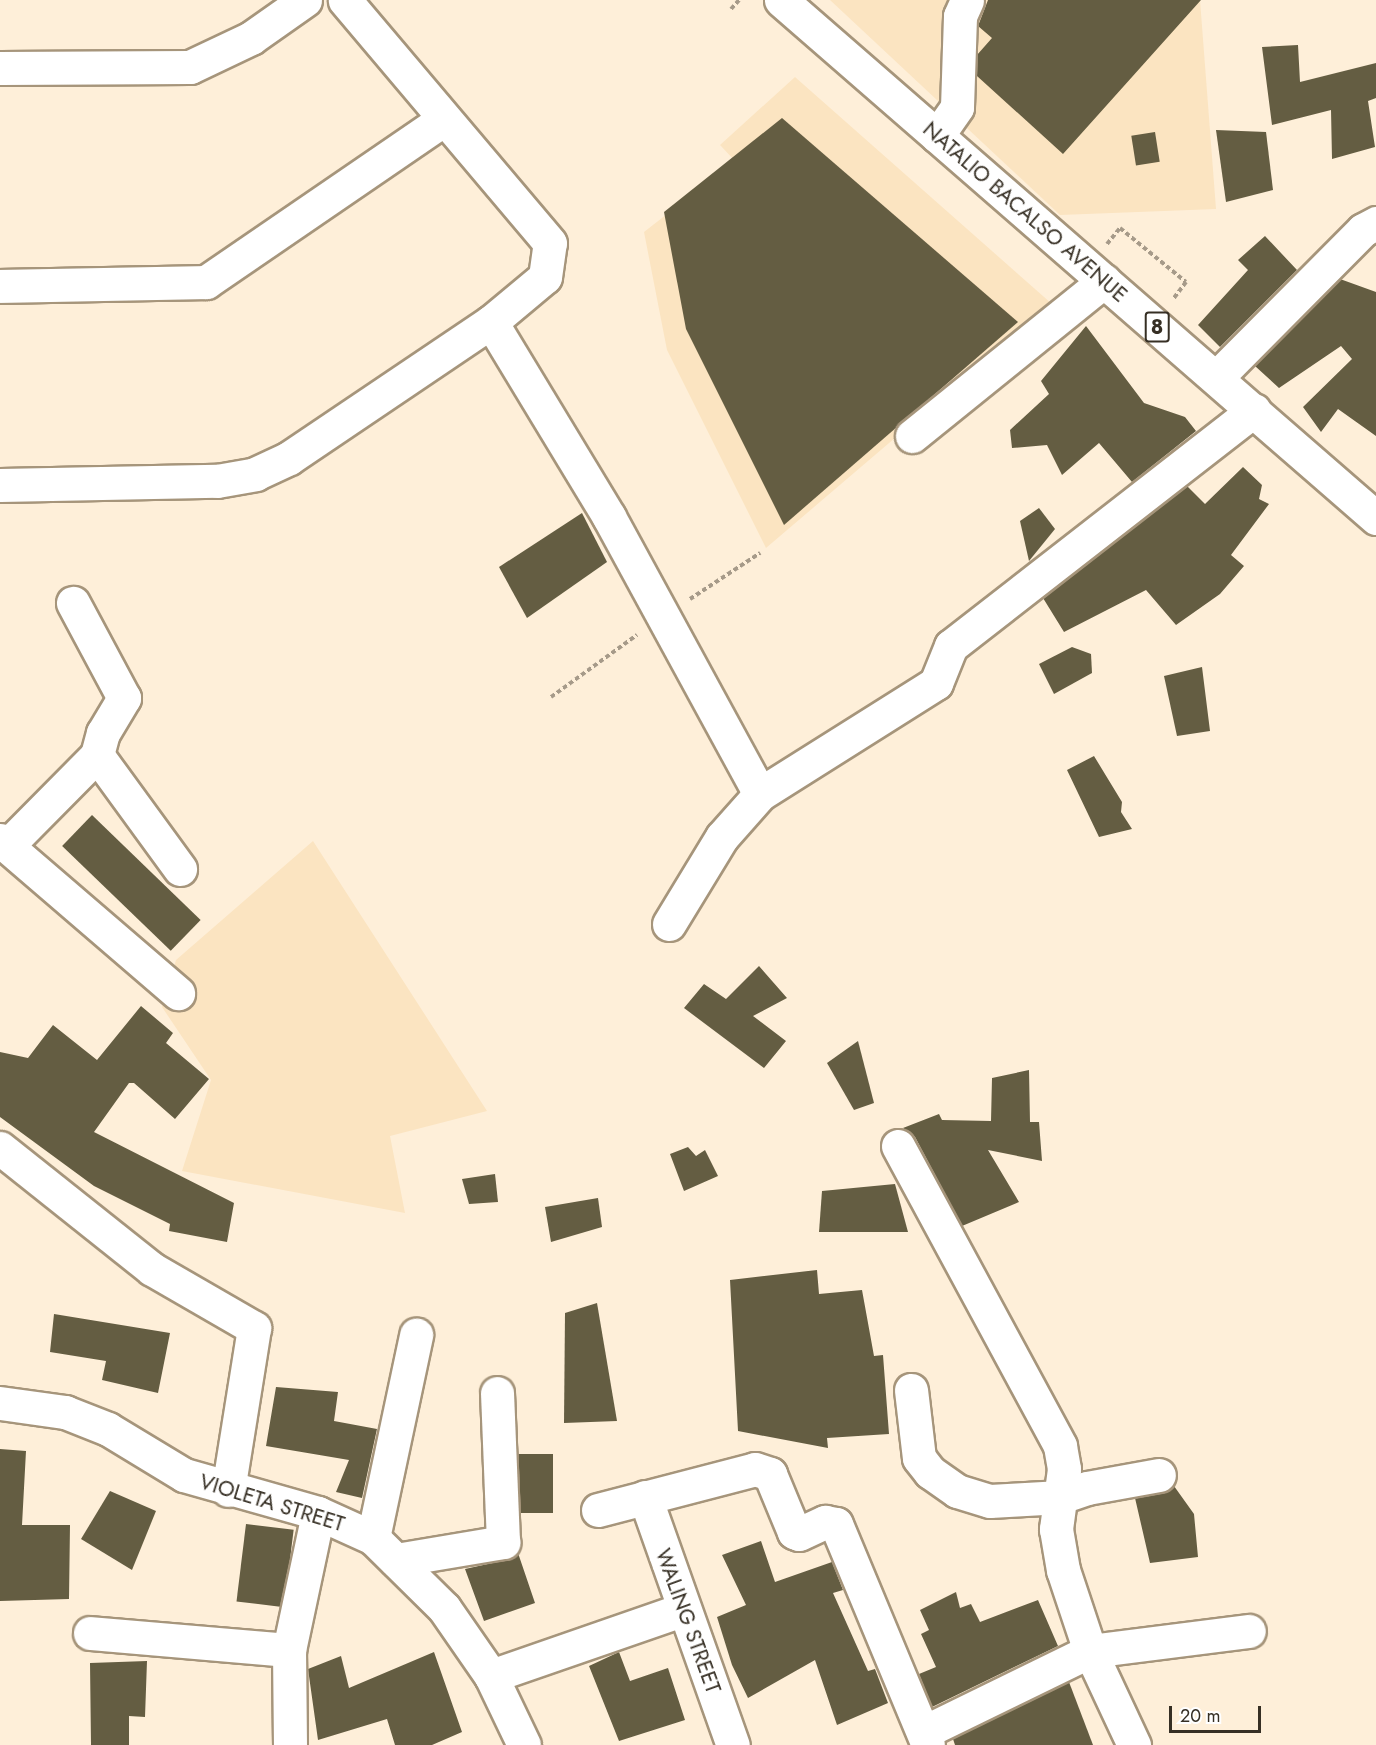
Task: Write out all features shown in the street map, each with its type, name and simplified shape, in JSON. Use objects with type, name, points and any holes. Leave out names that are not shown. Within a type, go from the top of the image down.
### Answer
[{"type":"street","points":[[0,68],[190,67],[251,38],[305,0]]},
{"type":"street","points":[[0,485],[217,482],[255,474],[289,458],[491,322],[545,277],[550,243],[443,120],[345,0]]},
{"type":"street","name":"NATALIO BACALSO AVENUE","points":[[781,0],[1217,377],[1376,519]]},
{"type":"street","points":[[937,136],[957,107],[960,16],[967,0]]},
{"type":"street","points":[[0,286],[206,282],[443,120]]},
{"type":"street","points":[[1217,377],[1363,230],[1376,223]]},
{"type":"street","points":[[912,436],[1104,281]]},
{"type":"street","points":[[491,322],[609,517],[760,794]]},
{"type":"street","points":[[669,924],[722,837],[760,794],[936,682],[951,646],[1254,410]]},
{"type":"street","points":[[73,603],[124,698],[103,733],[97,755],[3,843],[178,993]]},
{"type":"street","points":[[97,755],[180,868]]},
{"type":"street","points":[[898,1146],[1060,1446],[1064,1469],[1056,1529],[1063,1570],[1090,1651],[1134,1745]]},
{"type":"street","points":[[0,1148],[152,1269],[254,1329],[228,1490]]},
{"type":"street","points":[[373,1538],[416,1335]]},
{"type":"street","points":[[911,1390],[919,1458],[930,1473],[957,1491],[990,1501],[1061,1497],[1087,1488],[1159,1475]]},
{"type":"street","points":[[396,1560],[503,1542],[497,1393]]},
{"type":"street","name":"VIOLETA STREET","points":[[0,1403],[64,1412],[108,1429],[184,1475],[228,1490],[318,1513],[373,1538],[444,1608],[491,1676],[524,1745]]},
{"type":"street","points":[[598,1510],[763,1470],[770,1474],[794,1532],[799,1534],[825,1522],[836,1524],[926,1739],[1090,1651],[1249,1631]]},
{"type":"street","name":"WALING STREET","points":[[645,1497],[682,1610],[733,1745]]},
{"type":"street","points":[[290,1745],[290,1650],[318,1513]]},
{"type":"street","points":[[491,1676],[682,1610]]},
{"type":"street","points":[[90,1633],[290,1650]]},
{"type":"path","points":[[731,9],[739,0]]},
{"type":"path","points":[[1120,228],[1186,282]]},
{"type":"shaded area","points":[[830,0],[1200,0],[1216,209],[1060,215]]},
{"type":"shaded area","points":[[795,77],[1052,304],[766,548],[667,350],[644,232],[735,161],[720,145]]},
{"type":"shaded area","points":[[313,841],[487,1111],[390,1136],[405,1213],[182,1171],[211,1080],[162,1007],[176,960]]},
{"type":"building","points":[[988,0],[1201,0],[1063,154],[977,76],[977,55],[992,38],[978,26]]},
{"type":"building","points":[[1298,45],[1300,82],[1376,63],[1376,98],[1368,101],[1375,147],[1332,159],[1331,110],[1272,125],[1262,47]]},
{"type":"building","points":[[782,118],[1018,322],[784,525],[686,329],[664,212]]},
{"type":"building","points":[[1216,130],[1266,132],[1273,190],[1226,202]]},
{"type":"building","points":[[1155,132],[1160,162],[1136,165],[1131,136]]},
{"type":"building","points":[[1265,236],[1297,270],[1220,347],[1198,325],[1248,270],[1238,260]]},
{"type":"building","points":[[1340,279],[1376,292],[1376,436],[1338,409],[1321,432],[1303,407],[1352,359],[1341,346],[1279,388],[1255,366]]},
{"type":"building","points":[[1086,326],[1144,403],[1185,417],[1196,431],[1132,482],[1099,443],[1062,475],[1047,445],[1012,448],[1010,430],[1049,394],[1041,381]]},
{"type":"building","points":[[1243,467],[1262,485],[1259,499],[1269,504],[1231,555],[1244,566],[1220,594],[1176,625],[1146,590],[1064,632],[1043,598],[1187,486],[1205,504]]},
{"type":"building","points":[[1039,508],[1055,529],[1029,561],[1020,521]]},
{"type":"building","points":[[582,513],[607,562],[527,618],[499,567]]},
{"type":"building","points":[[1072,647],[1091,654],[1092,673],[1054,694],[1039,664]]},
{"type":"building","points":[[1202,667],[1210,731],[1177,736],[1164,676]]},
{"type":"building","points":[[1094,756],[1122,802],[1121,812],[1132,829],[1099,837],[1067,770]]},
{"type":"building","points":[[92,815],[201,920],[171,951],[62,846]]},
{"type":"building","points":[[759,966],[787,998],[753,1016],[786,1041],[764,1068],[684,1008],[704,984],[726,999]]},
{"type":"building","points":[[141,1006],[173,1033],[166,1043],[209,1079],[175,1119],[134,1083],[129,1083],[94,1132],[234,1203],[227,1242],[169,1231],[170,1224],[94,1186],[0,1117],[0,1052],[28,1058],[53,1025],[97,1060]]},
{"type":"building","points":[[858,1041],[874,1103],[854,1110],[827,1063]]},
{"type":"building","points":[[1029,1070],[1030,1122],[1039,1122],[1042,1161],[988,1150],[1019,1202],[962,1226],[915,1137],[903,1128],[939,1114],[942,1120],[991,1121],[992,1078]]},
{"type":"building","points":[[688,1147],[696,1156],[705,1150],[718,1176],[684,1191],[670,1154]]},
{"type":"building","points":[[495,1174],[498,1202],[469,1204],[462,1179]]},
{"type":"building","points":[[895,1184],[908,1232],[819,1232],[822,1191]]},
{"type":"building","points":[[598,1198],[602,1227],[551,1242],[545,1207]]},
{"type":"building","points":[[817,1270],[819,1294],[862,1290],[874,1356],[883,1355],[889,1434],[827,1438],[828,1448],[738,1431],[730,1280]]},
{"type":"building","points":[[597,1303],[617,1421],[564,1423],[565,1313]]},
{"type":"building","points":[[54,1314],[170,1333],[158,1393],[102,1380],[106,1361],[50,1352]]},
{"type":"building","points":[[276,1387],[338,1392],[334,1421],[377,1429],[362,1498],[336,1492],[349,1460],[266,1446]]},
{"type":"building","points":[[0,1449],[26,1451],[22,1525],[70,1525],[69,1599],[0,1601]]},
{"type":"building","points":[[518,1454],[553,1454],[553,1513],[518,1513]]},
{"type":"building","points":[[1174,1486],[1194,1514],[1198,1557],[1150,1563],[1135,1498],[1163,1493]]},
{"type":"building","points":[[110,1491],[156,1511],[132,1570],[81,1539]]},
{"type":"building","points":[[246,1524],[294,1530],[284,1607],[236,1601]]},
{"type":"building","points":[[761,1541],[775,1582],[832,1562],[843,1590],[833,1593],[868,1671],[875,1669],[888,1703],[837,1725],[815,1660],[748,1698],[732,1665],[717,1617],[746,1605],[722,1555]]},
{"type":"building","points":[[518,1553],[535,1603],[484,1621],[465,1569],[506,1560]]},
{"type":"building","points":[[956,1592],[960,1608],[971,1604],[980,1622],[1038,1600],[1058,1646],[932,1707],[919,1674],[936,1667],[921,1634],[929,1630],[920,1610]]},
{"type":"building","points":[[434,1652],[462,1732],[432,1745],[395,1745],[387,1719],[318,1740],[308,1669],[341,1656],[349,1688]]},
{"type":"building","points":[[619,1652],[630,1681],[668,1668],[685,1720],[619,1741],[589,1666]]},
{"type":"building","points":[[147,1661],[145,1717],[129,1716],[129,1745],[91,1745],[90,1663]]},
{"type":"building","points":[[1069,1682],[1093,1745],[955,1745],[953,1739]]}]
